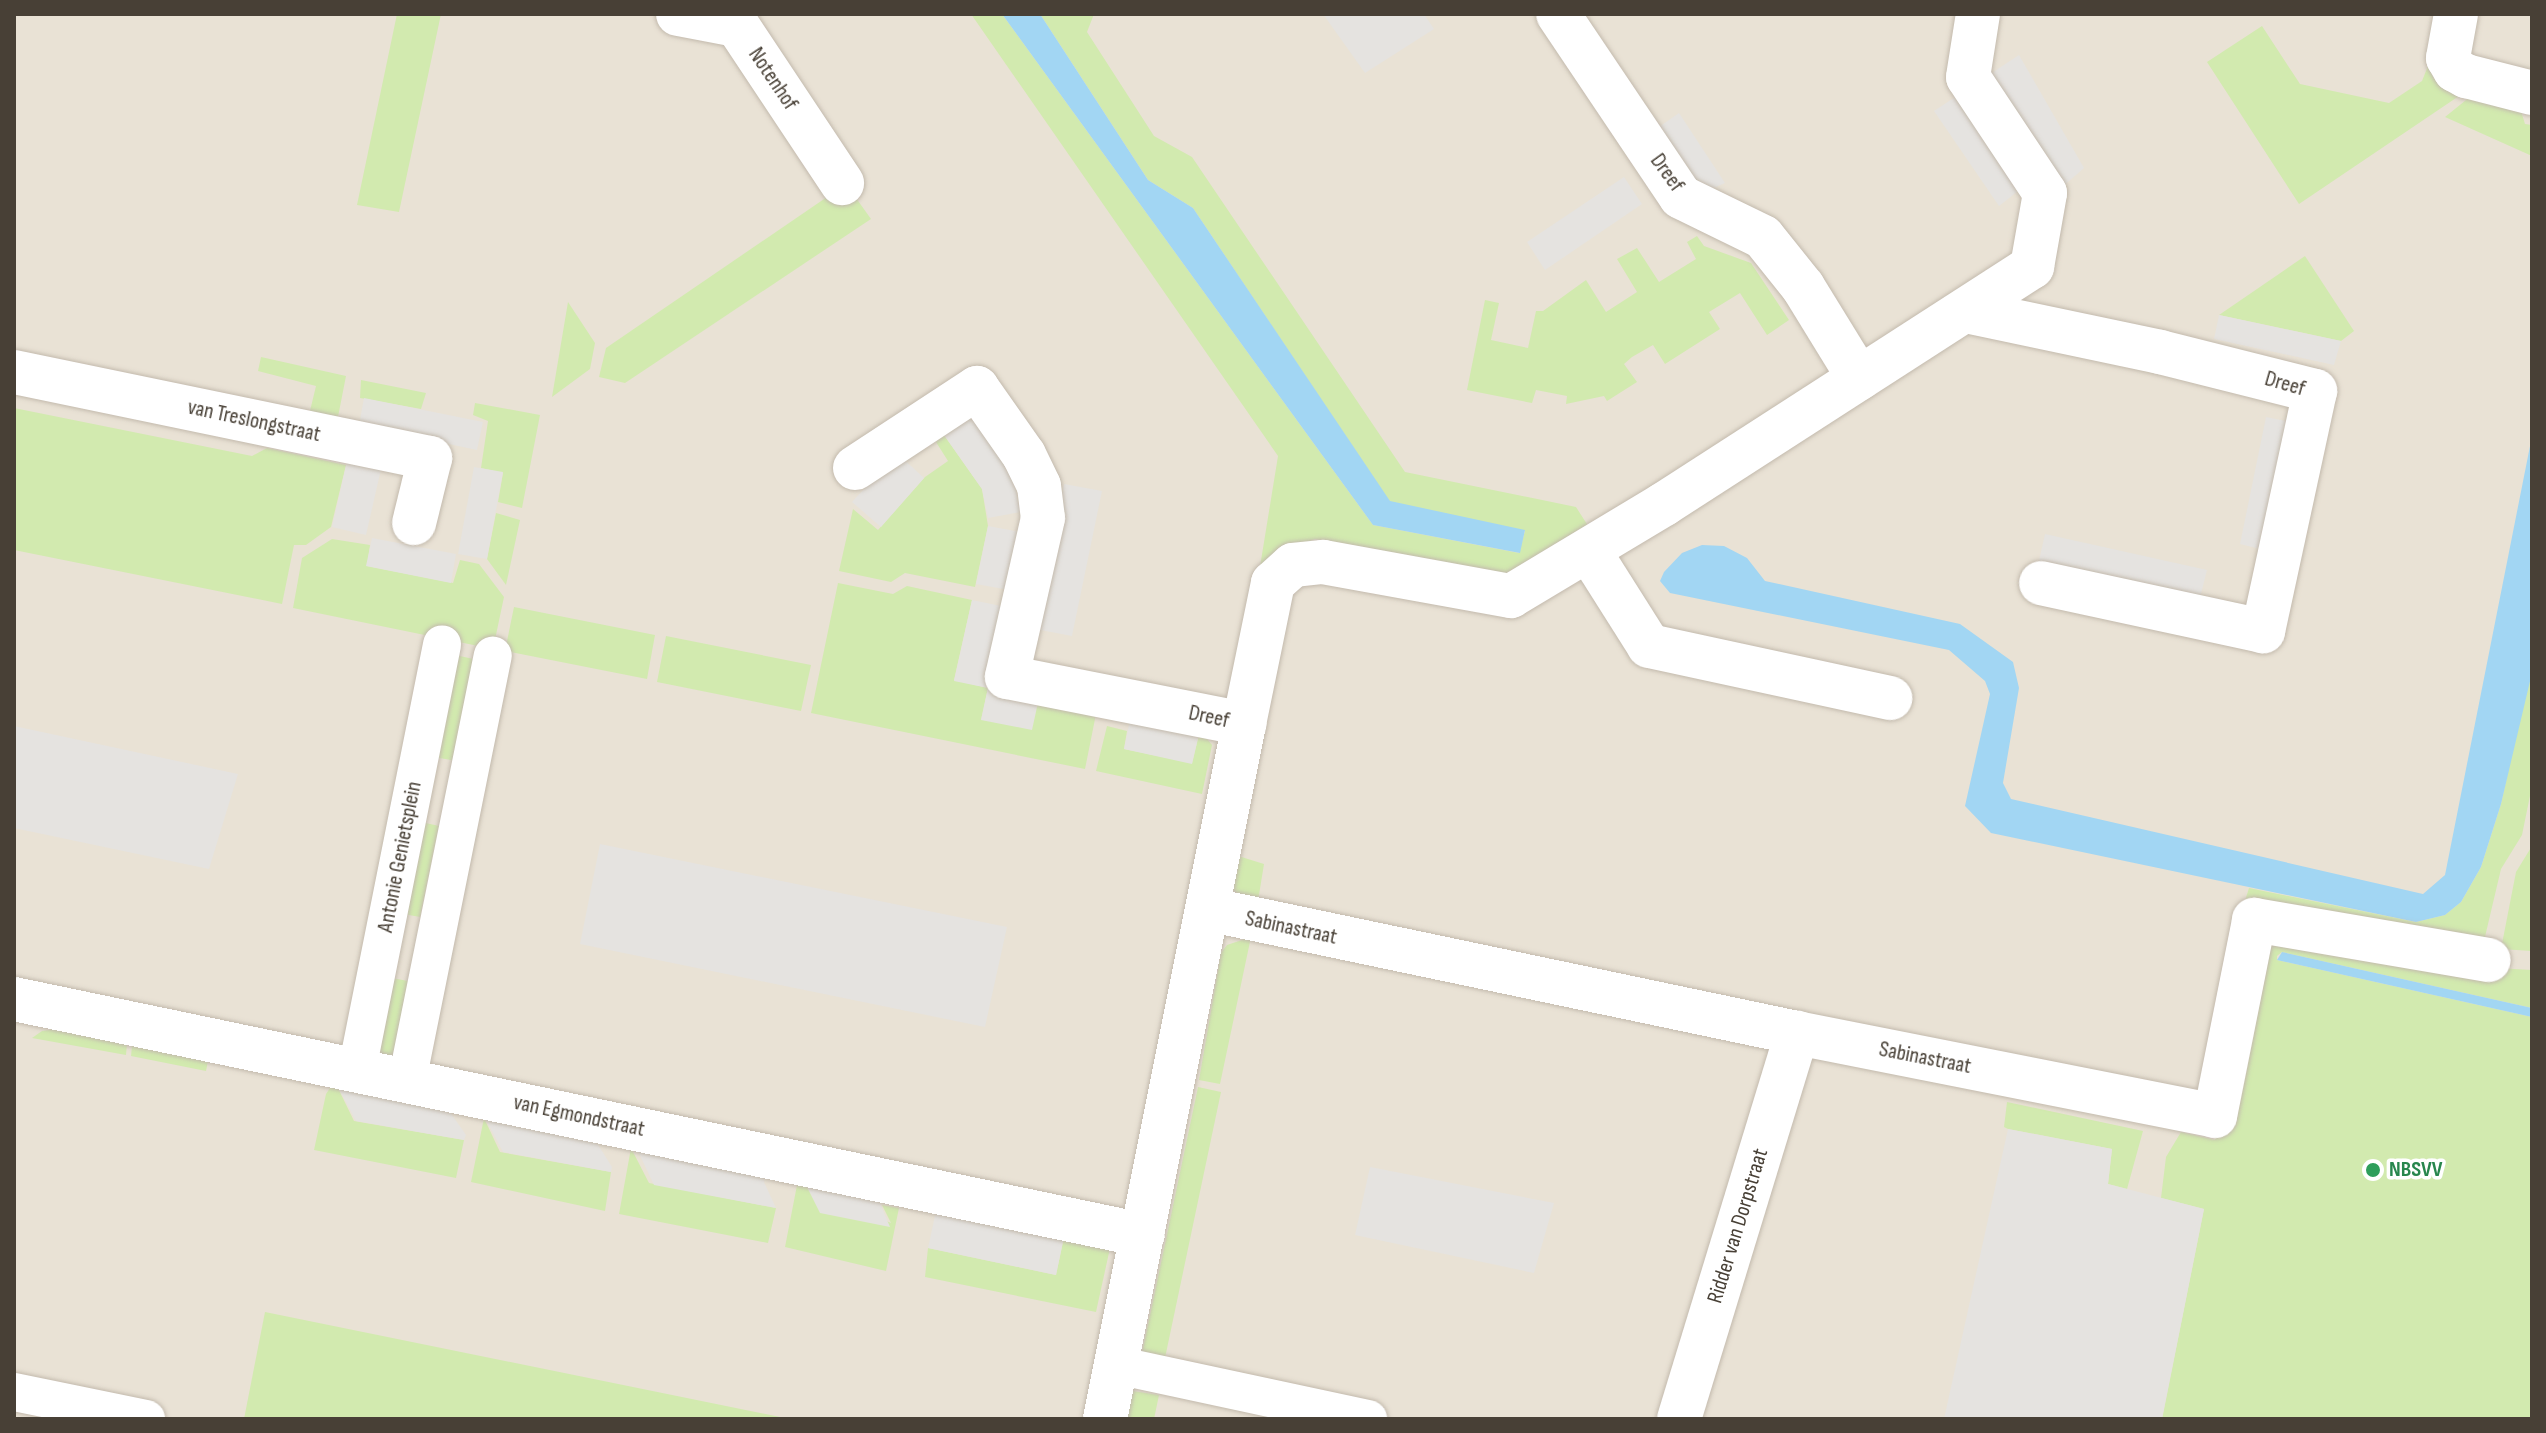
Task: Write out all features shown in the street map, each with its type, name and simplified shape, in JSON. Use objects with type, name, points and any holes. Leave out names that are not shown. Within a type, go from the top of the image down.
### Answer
[{"type":"street","name":"Notenhof","points":[[678,14],[737,25],[842,183]]},
{"type":"street","name":"Dreef","points":[[1558,14],[1681,197],[1763,237],[1803,287],[1859,378]]},
{"type":"street","points":[[1966,311],[2032,267],[2045,193],[1968,77],[1978,14]]},
{"type":"street","points":[[2455,15],[2448,58],[2455,70],[2466,76],[2532,93]]},
{"type":"street","name":"Dreef","points":[[855,468],[977,388],[1024,455],[1039,486],[1043,518],[1007,677],[1244,724],[1273,583],[1293,565],[1323,562],[1511,596],[1589,551],[1966,311],[2160,352],[2315,391],[2263,631],[2041,583]]},
{"type":"street","name":"van Treslongstraat","points":[[14,372],[430,458],[414,523]]},
{"type":"street","points":[[1589,551],[1649,646],[1890,698]]},
{"type":"street","name":"Antonie Genietsplein","points":[[357,1070],[442,644]]},
{"type":"street","points":[[407,1081],[493,656]]},
{"type":"street","points":[[1105,1419],[1244,724]]},
{"type":"street","name":"Sabinastraat","points":[[1207,909],[1797,1033],[2215,1116],[2254,920],[2489,960]]},
{"type":"street","name":"van Egmondstraat","points":[[15,1005],[357,1070],[1143,1235]]},
{"type":"street","name":"Ridder van Dorpstraat","points":[[1679,1419],[1797,1033]]},
{"type":"street","points":[[1116,1365],[1368,1419]]},
{"type":"street","points":[[14,1392],[146,1419]]},
{"type":"shaded area","points":[[14,14],[2532,14],[2532,1419],[14,1419]]},
{"type":"shaded area","points":[[1323,14],[1424,14],[1434,29],[1365,73]]},
{"type":"shaded area","points":[[2019,55],[2084,168],[2061,188],[2045,170],[1999,206],[1934,111]]},
{"type":"shaded area","points":[[1679,113],[1725,183],[1698,195],[1652,132]]},
{"type":"shaded area","points":[[1624,177],[1642,204],[1545,270],[1527,242]]},
{"type":"shaded area","points":[[2219,315],[2341,341],[2334,365],[2214,339]]},
{"type":"shaded area","points":[[364,398],[483,422],[477,450],[359,425]]},
{"type":"shaded area","points":[[966,409],[1013,476],[1020,512],[988,518],[982,489],[939,428]]},
{"type":"shaded area","points":[[2266,417],[2290,422],[2264,550],[2240,544]]},
{"type":"shaded area","points":[[897,453],[924,478],[881,527],[852,502]]},
{"type":"shaded area","points":[[348,457],[382,465],[366,535],[332,527]]},
{"type":"shaded area","points":[[474,467],[503,472],[487,559],[458,554]]},
{"type":"shaded area","points":[[1064,484],[1102,491],[1072,636],[1035,629]]},
{"type":"shaded area","points":[[988,526],[1021,532],[1009,590],[976,584]]},
{"type":"shaded area","points":[[2045,534],[2207,570],[2200,598],[2038,565]]},
{"type":"shaded area","points":[[372,538],[456,554],[451,583],[366,566]]},
{"type":"shaded area","points":[[972,600],[1006,607],[989,688],[1039,698],[1032,730],[981,720],[988,688],[954,681]]},
{"type":"shaded area","points":[[1131,715],[1200,730],[1192,764],[1124,749]]},
{"type":"shaded area","points":[[14,726],[238,774],[209,869],[14,828]]},
{"type":"shaded area","points":[[600,844],[1007,927],[985,1027],[580,944]]},
{"type":"shaded area","points":[[338,1087],[450,1112],[466,1135],[464,1140],[356,1121]]},
{"type":"shaded area","points":[[485,1118],[597,1143],[612,1167],[611,1172],[503,1152]]},
{"type":"shaded area","points":[[2008,1129],[2112,1149],[2108,1184],[2204,1209],[2162,1419],[1944,1419]]},
{"type":"shaded area","points":[[636,1147],[766,1174],[764,1182],[776,1208],[654,1185]]},
{"type":"shaded area","points":[[1370,1167],[1554,1203],[1534,1273],[1355,1235]]},
{"type":"shaded area","points":[[804,1181],[877,1196],[890,1227],[820,1213]]},
{"type":"shaded area","points":[[936,1211],[1064,1237],[1056,1275],[928,1248]]},
{"type":"green space","points":[[397,14],[441,14],[399,212],[357,205]]},
{"type":"green space","points":[[971,14],[1002,14],[1373,525],[1519,553],[1525,531],[1390,502],[1193,208],[1148,180],[1040,14],[1094,14],[1087,32],[1154,136],[1192,157],[1405,472],[1576,507],[1592,532],[1540,565],[1502,575],[1315,539],[1284,551],[1258,579],[1278,456]]},
{"type":"green space","points":[[2262,26],[2300,84],[2389,103],[2422,81],[2428,66],[2434,79],[2459,96],[2299,204],[2207,62]]},
{"type":"green space","points":[[2471,96],[2520,108],[2525,124],[2532,125],[2532,156],[2445,117]]},
{"type":"green space","points":[[846,184],[871,219],[625,383],[599,377],[606,348]]},
{"type":"green space","points":[[1697,236],[1704,246],[1751,263],[1789,320],[1767,335],[1740,293],[1709,312],[1720,329],[1665,364],[1653,345],[1632,357],[1624,364],[1637,382],[1607,401],[1604,396],[1566,404],[1567,396],[1536,390],[1532,403],[1467,390],[1485,300],[1499,303],[1491,340],[1528,348],[1536,311],[1543,311],[1586,280],[1606,312],[1637,292],[1617,259],[1637,248],[1659,282],[1696,259],[1687,242]]},
{"type":"green space","points":[[2305,256],[2354,331],[2341,341],[2219,315]]},
{"type":"green space","points":[[568,302],[595,343],[590,369],[552,397]]},
{"type":"green space","points":[[261,357],[346,376],[337,422],[309,415],[316,386],[258,371]]},
{"type":"green space","points":[[361,380],[426,393],[421,409],[360,398]]},
{"type":"green space","points":[[475,403],[540,415],[522,508],[498,502],[503,473],[481,468],[488,421],[473,415]]},
{"type":"green space","points":[[14,408],[252,456],[267,448],[346,465],[331,527],[306,545],[294,545],[282,604],[14,550]]},
{"type":"green space","points":[[944,435],[982,489],[988,526],[975,587],[905,573],[891,582],[839,571],[853,509],[878,530],[925,477],[948,461],[936,442]]},
{"type":"green space","points":[[496,513],[520,520],[506,585],[487,559]]},
{"type":"green space","points":[[332,539],[370,545],[367,566],[453,583],[460,560],[479,564],[504,597],[493,649],[293,608],[302,558]]},
{"type":"green space","points":[[838,583],[893,594],[907,586],[972,600],[954,680],[988,688],[981,720],[1039,698],[1097,709],[1085,769],[811,713]]},
{"type":"green space","points":[[514,607],[655,635],[647,679],[505,651]]},
{"type":"green space","points":[[666,636],[811,665],[801,711],[657,682]]},
{"type":"green space","points":[[455,655],[483,661],[462,762],[434,757]]},
{"type":"green space","points":[[2532,661],[2532,786],[2522,835],[2501,869],[2484,941],[2244,904],[2249,888],[2416,922],[2445,915],[2461,902],[2481,867],[2501,804]]},
{"type":"green space","points":[[1107,726],[1127,731],[1124,749],[1192,763],[1200,730],[1212,745],[1202,794],[1096,771]]},
{"type":"green space","points":[[417,821],[439,826],[420,917],[398,913]]},
{"type":"green space","points":[[2532,846],[2532,951],[2501,949],[2516,872]]},
{"type":"green space","points":[[1235,855],[1264,864],[1258,901],[1241,896],[1227,885]]},
{"type":"green space","points":[[1251,937],[1220,1084],[1199,1080],[1221,953],[1227,945]]},
{"type":"green space","name":"NBSVV","points":[[2268,939],[2479,967],[2532,970],[2532,1008],[2282,952],[2277,956],[2277,960],[2532,1017],[2532,1419],[2162,1419],[2204,1209],[2161,1198],[2166,1157],[2181,1132],[2215,1140]]},
{"type":"green space","points":[[387,977],[413,982],[399,1057],[373,1052]]},
{"type":"green space","points":[[56,1029],[127,1044],[126,1055],[32,1038],[42,1031]]},
{"type":"green space","points":[[132,1046],[208,1061],[206,1071],[131,1056]]},
{"type":"green space","points":[[332,1085],[337,1086],[354,1121],[464,1140],[456,1178],[314,1150],[326,1094]]},
{"type":"green space","points":[[1198,1087],[1221,1092],[1165,1358],[1142,1353]]},
{"type":"green space","points":[[2007,1102],[2143,1131],[2127,1189],[2108,1184],[2112,1149],[2008,1129],[2004,1127]]},
{"type":"green space","points":[[484,1118],[500,1152],[611,1172],[605,1211],[471,1182]]},
{"type":"green space","points":[[631,1148],[649,1183],[776,1208],[768,1243],[619,1214]]},
{"type":"green space","points":[[798,1180],[891,1223],[882,1205],[899,1208],[886,1271],[785,1247]]},
{"type":"green space","points":[[1064,1237],[1110,1248],[1096,1312],[925,1277],[928,1248],[1056,1275]]},
{"type":"green space","points":[[265,1312],[790,1419],[244,1419]]},
{"type":"green space","points":[[1133,1391],[1159,1395],[1154,1419],[1127,1419]]},
{"type":"water","points":[[1002,14],[1040,14],[1148,180],[1193,208],[1390,501],[1525,530],[1520,553],[1373,525]]},
{"type":"water","points":[[2532,436],[2531,677],[2501,804],[2481,867],[2461,902],[2445,915],[2416,922],[1991,833],[1965,806],[1990,694],[1985,681],[1949,650],[1670,593],[1660,581],[1664,572],[1682,553],[1702,545],[1724,546],[1747,558],[1765,581],[1960,624],[2013,662],[2019,688],[2003,783],[2011,799],[2423,894],[2445,875]]},
{"type":"water","points":[[2282,952],[2532,1008],[2532,1017],[2277,960]]},
{"type":"place","name":"NBSVV","points":[[2373,1170]]}]
